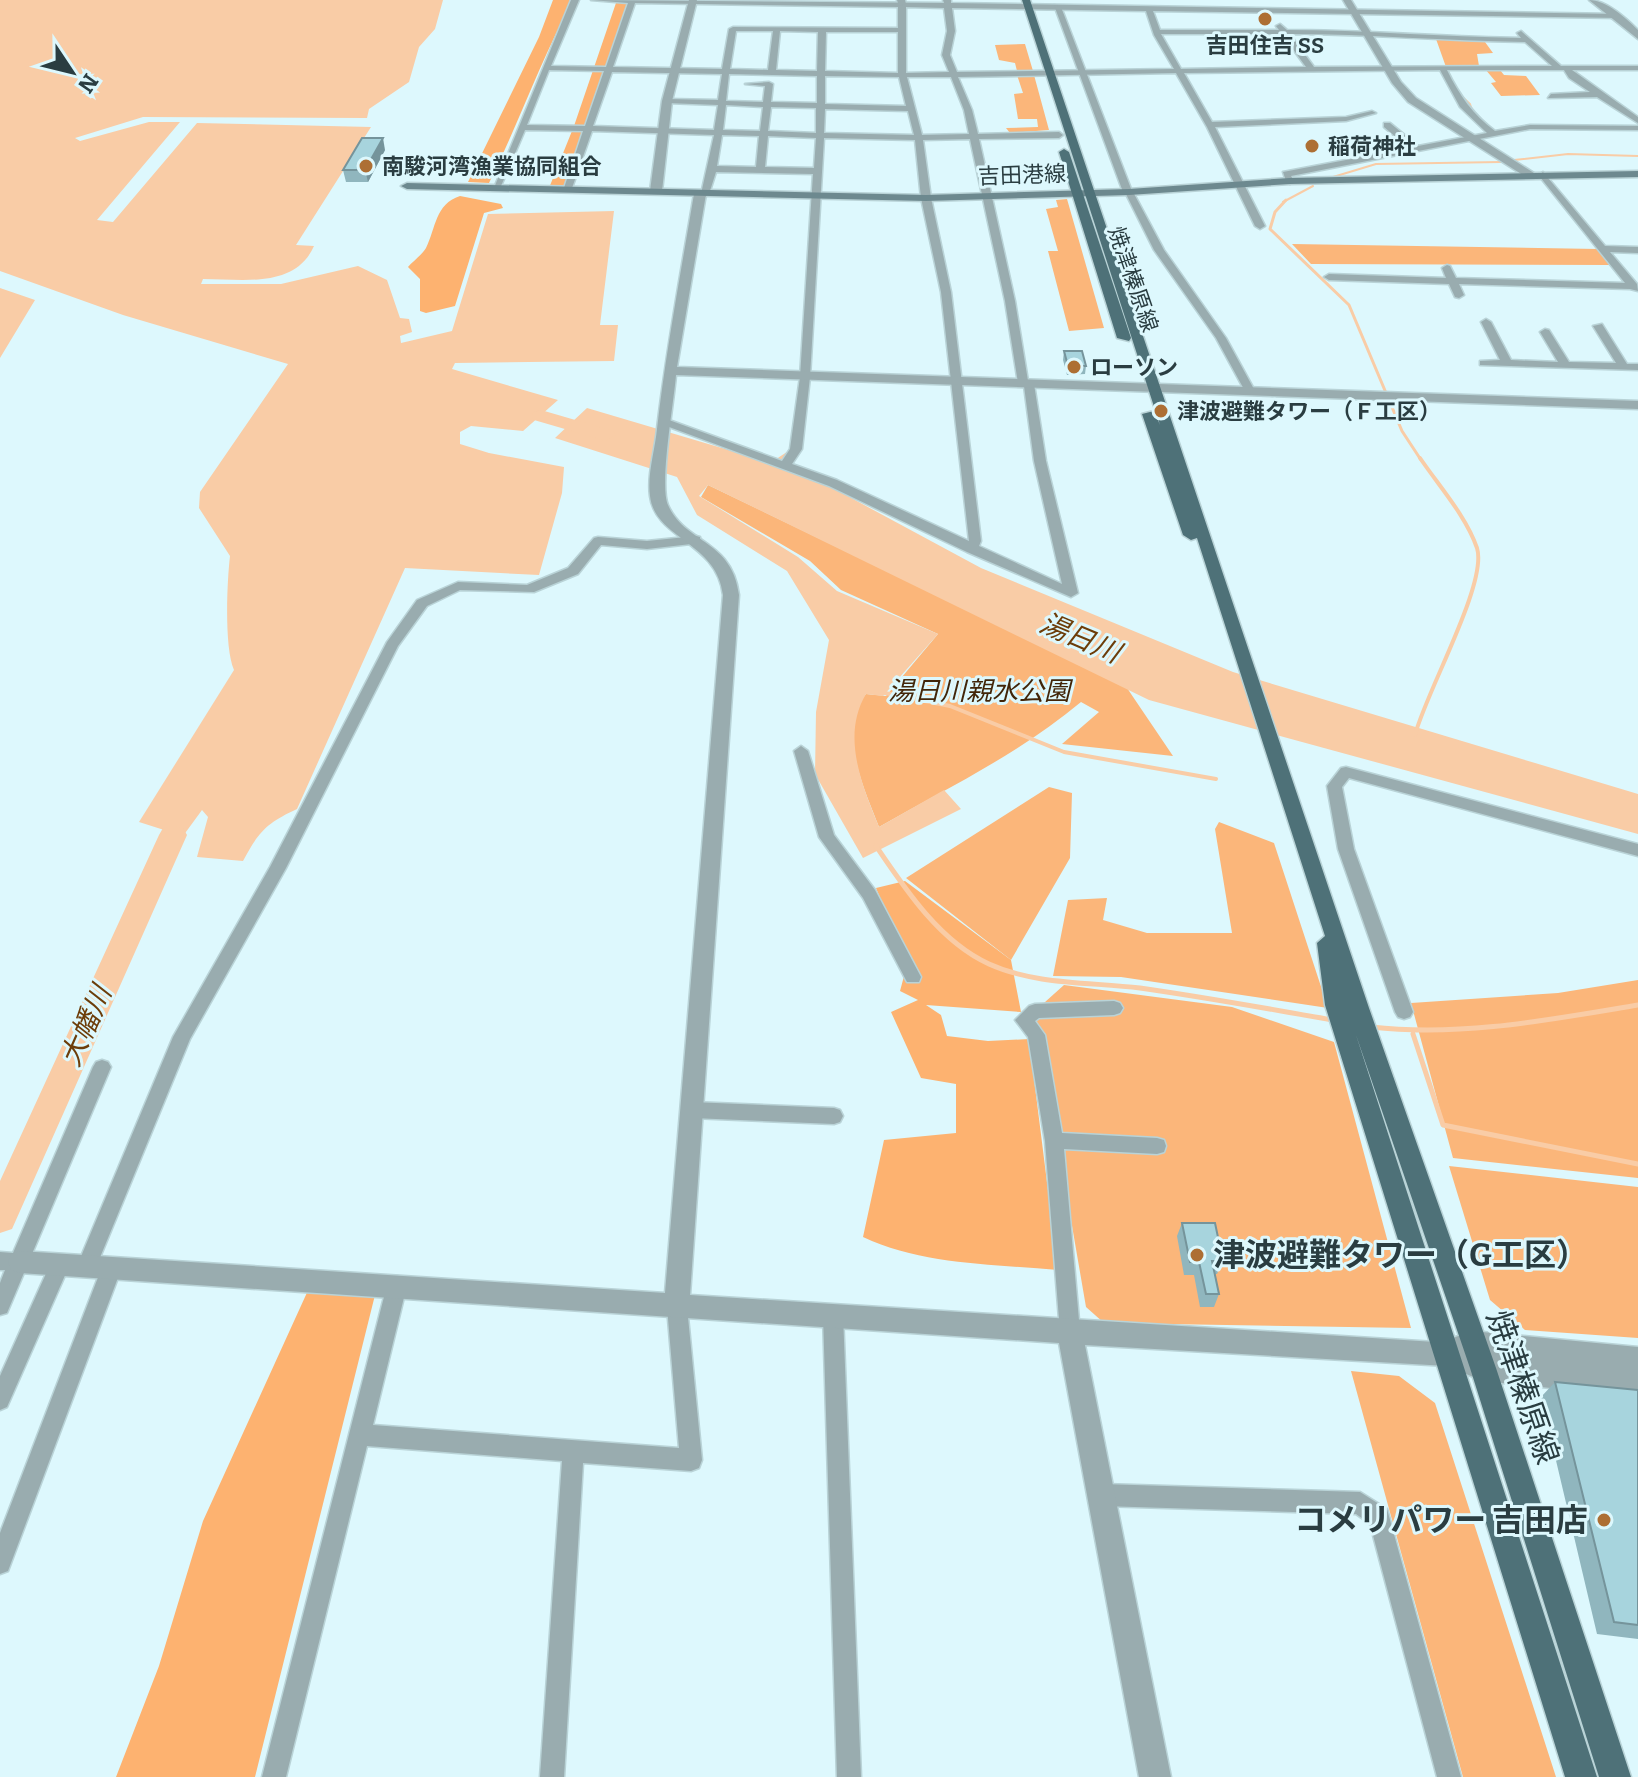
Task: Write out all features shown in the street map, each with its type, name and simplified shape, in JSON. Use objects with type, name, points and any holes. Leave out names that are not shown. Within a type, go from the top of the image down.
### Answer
[{"type":"main road","name":"焼津榛原線","points":[[1021,3],[1090,193],[1148,388],[1178,504],[1245,661],[1317,883],[1347,1007],[1483,1368],[1615,1777]]},
{"type":"main road","name":"焼津榛原線","points":[[1045,73],[1074,193],[1148,388]]},
{"type":"main road","name":"吉田港線","points":[[407,186],[926,198],[1129,192],[1313,180],[1638,174]]},
{"type":"main road","name":"焼津榛原線","points":[[1363,1054],[1447,1354],[1581,1777]]},
{"type":"street","points":[[497,186],[575,0]]},
{"type":"street","points":[[595,0],[1021,3],[1356,14],[1616,16]]},
{"type":"street","points":[[1252,0],[1284,31],[1312,69]]},
{"type":"street","points":[[1347,0],[1387,68],[1412,100],[1530,175]]},
{"type":"street","points":[[1455,0],[1471,16]]},
{"type":"street","points":[[1593,0],[1633,25],[1638,36]]},
{"type":"street","points":[[568,188],[632,1]]},
{"type":"street","points":[[656,191],[667,101],[693,1]]},
{"type":"street","points":[[902,2],[902,75],[919,138],[926,198],[946,292],[975,541],[971,549]]},
{"type":"street","points":[[665,423],[833,483],[1071,593],[1040,461],[1010,301],[968,110],[946,47],[951,31],[948,3]]},
{"type":"street","points":[[1056,4],[1129,192],[1159,250],[1221,338],[1250,391]]},
{"type":"street","points":[[1575,8],[1582,16]]},
{"type":"street","points":[[1149,9],[1157,32],[1210,125],[1260,226]]},
{"type":"street","points":[[1506,15],[1527,40],[1572,76],[1638,121]]},
{"type":"street","points":[[359,1435],[691,1460],[677,1307],[731,595],[728,575],[718,560],[659,504],[657,482],[670,371],[703,194],[720,133],[723,73],[733,29],[902,30]]},
{"type":"street","points":[[785,465],[796,449],[805,377],[820,135],[822,29]]},
{"type":"street","points":[[772,73],[777,30]]},
{"type":"street","points":[[1157,32],[1368,32],[1441,39],[1527,40]]},
{"type":"street","points":[[546,68],[819,75],[1442,67],[1638,68]]},
{"type":"street","points":[[1442,67],[1470,117],[1494,134]]},
{"type":"street","points":[[723,83],[769,84],[760,170]]},
{"type":"street","points":[[1551,96],[1602,94]]},
{"type":"street","points":[[667,101],[911,109]]},
{"type":"street","points":[[1210,125],[1346,119],[1372,113]]},
{"type":"street","points":[[1387,125],[1416,149]]},
{"type":"street","points":[[1290,181],[1286,174],[1494,134],[1549,126],[1638,128]]},
{"type":"street","points":[[522,127],[974,139],[1059,135]]},
{"type":"street","points":[[712,169],[816,171]]},
{"type":"street","points":[[1543,175],[1635,289]]},
{"type":"street","points":[[1602,249],[1638,250]]},
{"type":"street","points":[[1447,268],[1459,295]]},
{"type":"street","points":[[1329,277],[1635,289]]},
{"type":"street","points":[[1486,322],[1507,364]]},
{"type":"street","points":[[1598,326],[1624,367]]},
{"type":"street","points":[[1545,332],[1565,365]]},
{"type":"street","points":[[1484,363],[1638,367]]},
{"type":"street","points":[[670,371],[1638,405]]},
{"type":"street","points":[[0,1563],[99,1267],[182,1037],[278,868],[392,645],[422,603],[458,586],[529,589],[573,571],[598,541],[647,545],[696,540]]},
{"type":"street","points":[[801,751],[827,837],[869,894],[913,977]]},
{"type":"street","points":[[1404,1012],[1341,830],[1334,786],[1346,772],[1638,850]]},
{"type":"street","points":[[1114,1008],[1035,1011],[1024,1020],[1036,1035],[1054,1141],[1070,1332],[1155,1777]]},
{"type":"street","points":[[0,1306],[10,1261],[102,1067]]},
{"type":"street","points":[[692,1110],[834,1116]]},
{"type":"street","points":[[1054,1141],[1157,1146]]},
{"type":"street","points":[[10,1261],[397,1285],[677,1307],[1447,1354],[1483,1368],[1638,1384]]},
{"type":"street","points":[[0,1400],[60,1264]]},
{"type":"street","points":[[274,1777],[397,1285]]},
{"type":"street","points":[[833,1315],[849,1777]]},
{"type":"street","points":[[1447,1354],[1472,1343],[1638,1360]]},
{"type":"street","points":[[552,1777],[573,1452]]},
{"type":"street","points":[[1102,1495],[1360,1503],[1379,1517],[1449,1777]]},
{"type":"green space","points":[[1436,39],[1485,42],[1493,53],[1477,54],[1479,66],[1446,67]]},
{"type":"green space","points":[[1025,44],[1033,71],[1017,71],[1015,63],[999,60],[995,45]]},
{"type":"green space","points":[[1485,69],[1500,70],[1504,75],[1526,76],[1540,95],[1501,96],[1491,83],[1496,82]]},
{"type":"green space","points":[[1017,75],[1034,75],[1049,130],[1010,133],[1006,128],[1038,127],[1037,119],[1018,119],[1014,94],[1023,93]]},
{"type":"green space","points":[[1067,199],[1104,328],[1069,331],[1048,251],[1058,251],[1046,209],[1058,207],[1056,200]]},
{"type":"green space","points":[[1292,244],[1598,249],[1613,265],[1311,264]]},
{"type":"green space","name":"湯日川親水公園","points":[[708,485],[1125,685],[1173,756],[1062,744],[1099,712],[1081,702],[1008,754],[879,827],[856,759],[853,724],[857,708],[866,694],[886,696],[938,634],[841,590],[810,561],[701,497]]},
{"type":"green space","points":[[1049,787],[1072,793],[1070,858],[1011,960],[906,878]]},
{"type":"green space","points":[[1219,822],[1274,843],[1328,1008],[1121,977],[1053,976],[1068,900],[1107,898],[1103,920],[1147,933],[1232,933],[1215,829]]},
{"type":"green space","points":[[1638,980],[1638,1178],[1453,1158],[1411,1003],[1558,993]]},
{"type":"green space","points":[[1064,985],[1232,1007],[1334,1042],[1411,1328],[1104,1323],[1086,1307],[1035,1011]]},
{"type":"green space","points":[[1449,1166],[1638,1187],[1638,1338],[1525,1330],[1490,1300]]},
{"type":"green space","points":[[1351,1371],[1399,1376],[1435,1403],[1556,1777],[1463,1777]]},
{"type":"shaded area","points":[[553,0],[573,0],[489,183],[468,182],[539,37]]},
{"type":"shaded area","points":[[617,0],[632,1],[568,188],[549,188],[574,126]]},
{"type":"shaded area","points":[[460,196],[501,204],[503,208],[484,213],[455,306],[426,313],[420,311],[420,279],[408,267],[426,248],[441,211]]},
{"type":"shaded area","points":[[905,881],[1011,960],[1021,1012],[926,1005],[941,1015],[947,1036],[988,1041],[1029,1039],[1058,1270],[933,1258],[863,1237],[884,1140],[956,1133],[956,1084],[921,1078],[891,1012],[918,1000],[900,991],[907,965],[876,888]]},
{"type":"shaded area","points":[[310,1286],[376,1291],[255,1777],[116,1777],[159,1666],[203,1521]]},
{"type":"water","points":[[0,0],[443,0],[435,29],[419,47],[409,82],[369,109],[367,118],[143,117],[75,138],[80,141],[149,122],[180,122],[97,220],[113,222],[197,123],[371,127],[296,245],[314,246],[305,260],[294,269],[266,279],[203,279],[201,284],[281,284],[358,266],[387,280],[400,318],[409,319],[412,332],[400,336],[401,343],[452,331],[488,214],[614,211],[600,325],[618,325],[614,361],[455,363],[452,369],[558,400],[523,431],[471,426],[460,432],[460,444],[489,453],[564,467],[562,493],[539,575],[405,568],[297,809],[265,829],[243,861],[197,857],[208,817],[202,810],[183,836],[139,822],[234,670],[228,631],[230,556],[199,508],[200,492],[288,364],[123,315],[0,271]]},
{"type":"water","points":[[0,288],[35,300],[0,358]]},
{"type":"water","points":[[587,408],[803,472],[981,568],[1233,672],[1638,794],[1638,834],[1149,700],[708,485],[699,496],[798,557],[837,591],[938,634],[883,696],[866,694],[855,727],[857,760],[879,827],[944,790],[961,809],[863,858],[815,774],[816,712],[829,640],[787,571],[697,515],[677,477],[555,438]]},
{"type":"building","points":[[362,138],[383,138],[365,170],[343,170]]},
{"type":"building","points":[[1064,351],[1082,351],[1086,366],[1068,366]]},
{"type":"building","points":[[1182,1223],[1215,1223],[1223,1261],[1212,1261],[1219,1294],[1206,1294],[1199,1262],[1190,1262]]},
{"type":"building","name":"コメリパワー 吉田店","points":[[1555,1382],[1638,1390],[1638,1625],[1614,1622]]},
{"type":"waterway","points":[[1457,92],[1470,104],[1474,116]]},
{"type":"waterway","points":[[1514,160],[1568,154],[1638,156]]},
{"type":"waterway","points":[[1333,177],[1376,164],[1501,162]]},
{"type":"waterway","points":[[1285,201],[1313,186]]},
{"type":"waterway","points":[[1285,201],[1275,212],[1270,229],[1349,305],[1402,431],[1421,460]]},
{"type":"waterway","name":"湯日川","points":[[541,416],[606,435]]},
{"type":"waterway","points":[[779,459],[788,453]]},
{"type":"waterway","points":[[1415,735],[1465,611],[1478,564],[1477,548],[1466,524],[1420,458]]},
{"type":"waterway","points":[[880,692],[950,706],[1064,752],[1216,779]]},
{"type":"waterway","name":"大幡川","points":[[0,1218],[173,835]]},
{"type":"waterway","points":[[876,846],[939,928],[971,954],[1007,971],[1063,982],[1140,988],[1333,1020]]},
{"type":"waterway","points":[[1371,1027],[1405,1030],[1472,1028],[1638,1005]]},
{"type":"waterway","points":[[1413,1034],[1443,1125],[1638,1164]]},
{"type":"place","name":"吉田住吉 SS","points":[[1265,19]]},
{"type":"place","name":"稲荷神社","points":[[1312,146]]},
{"type":"place","name":"南駿河湾漁業協同組合","points":[[366,166]]},
{"type":"place","name":"ローソン","points":[[1074,367]]},
{"type":"place","name":"津波避難タワー（Ｆ工区）","points":[[1161,411]]},
{"type":"place","name":"津波避難タワー（G工区）","points":[[1197,1255]]},
{"type":"place","name":"コメリパワー 吉田店","points":[[1604,1520]]}]
